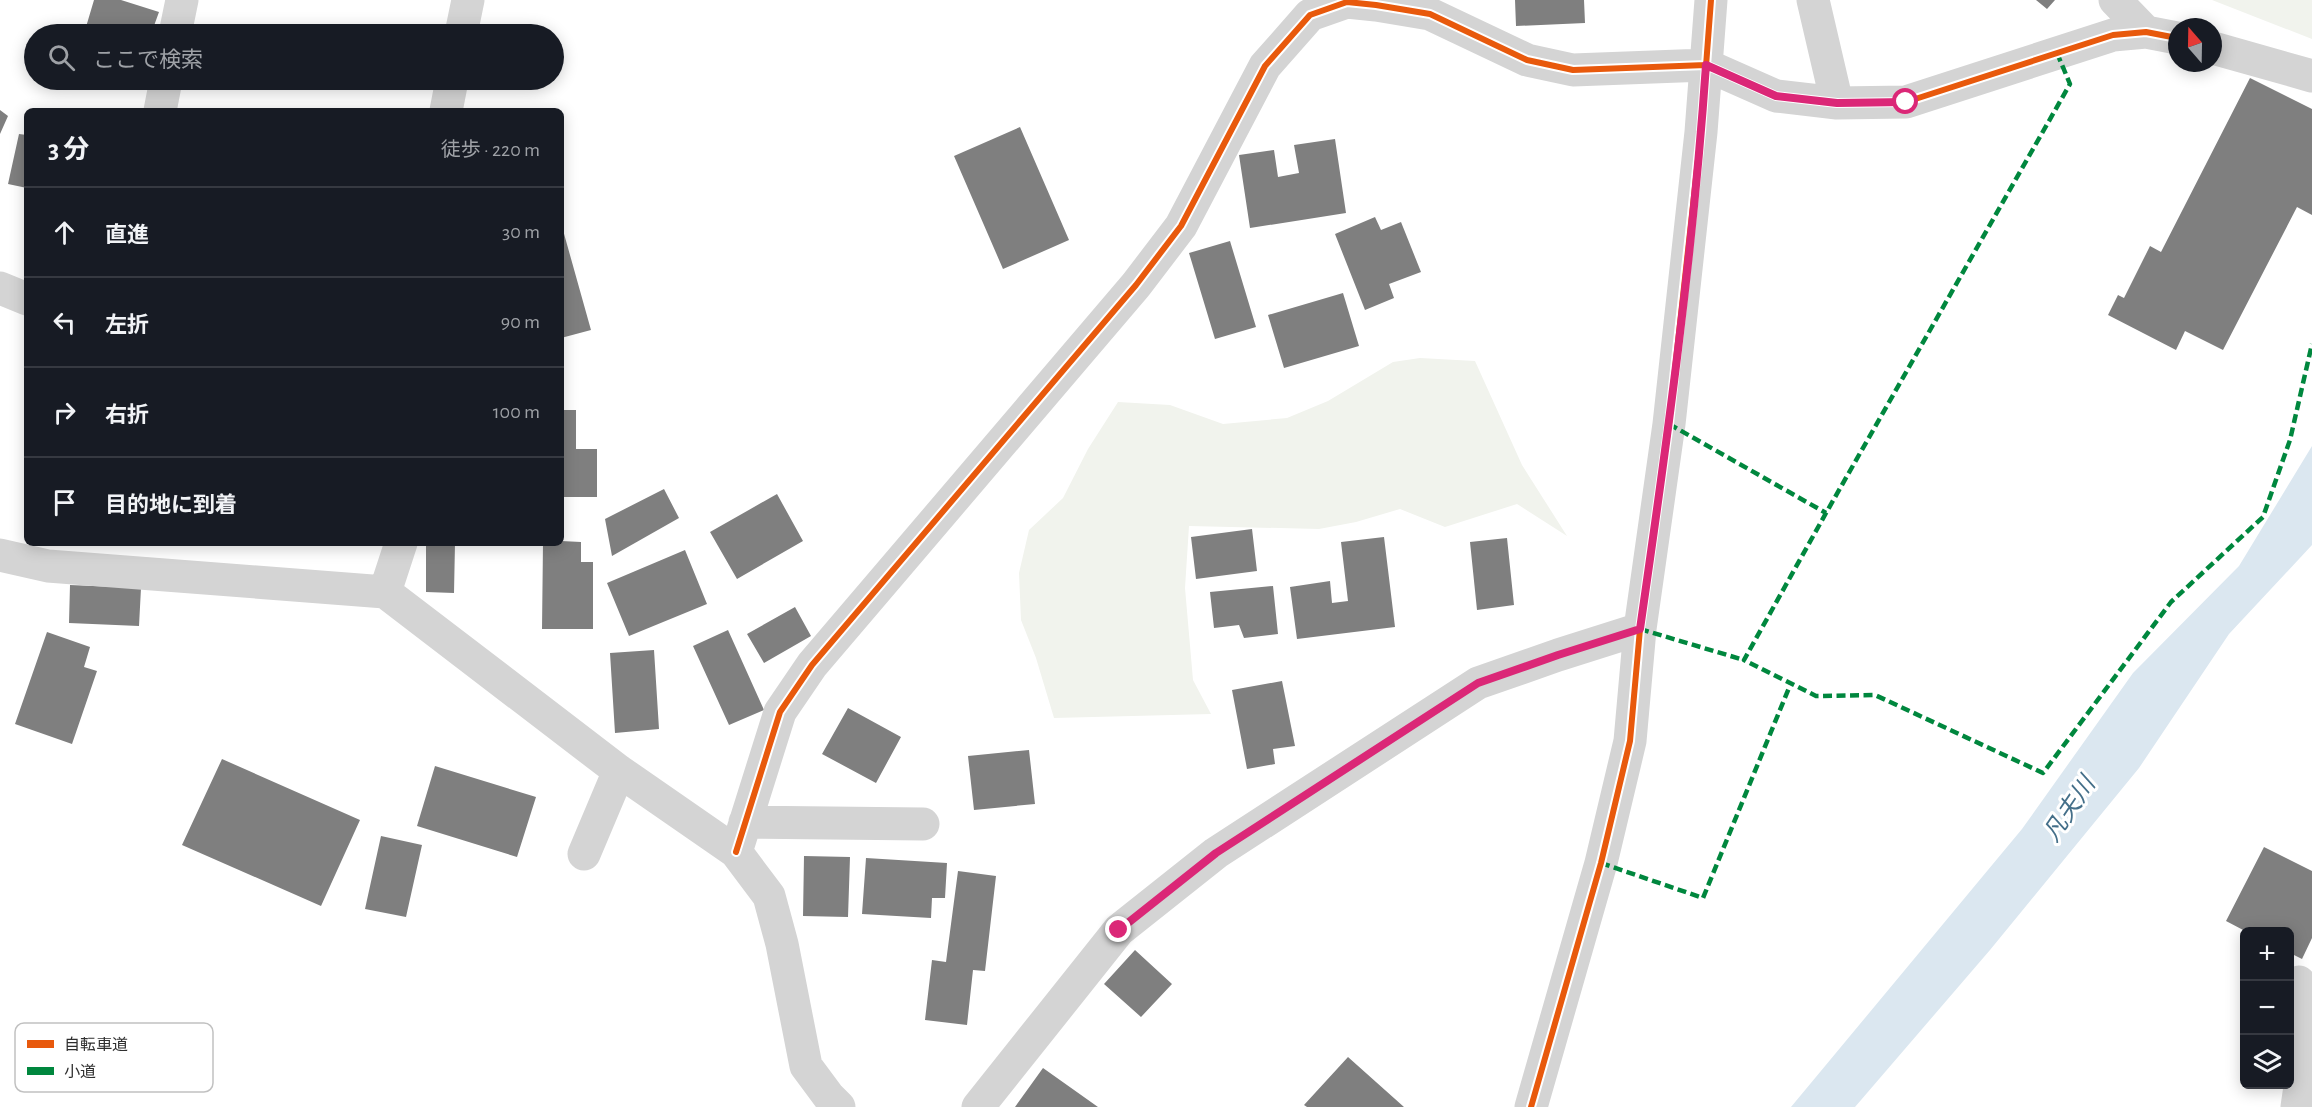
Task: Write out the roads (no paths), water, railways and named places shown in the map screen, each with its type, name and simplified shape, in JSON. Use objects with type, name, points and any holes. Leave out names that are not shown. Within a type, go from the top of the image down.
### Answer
[{"type":"street","points":[[177,24],[182,0]]},
{"type":"street","points":[[463,24],[468,0]]},
{"type":"street","points":[[1531,1107],[1601,863],[1630,741],[1640,629],[1669,424],[1701,132],[1711,0]]},
{"type":"street","points":[[1813,0],[1837,103]]},
{"type":"street","points":[[2115,0],[2162,35]]},
{"type":"street","points":[[828,1104],[806,1066],[782,944],[769,896],[740,837],[780,712],[812,664],[1136,285],[1181,226],[1265,66],[1310,15],[1346,1],[1430,14],[1527,60],[1573,70],[1706,65],[1776,96],[1837,103],[1906,102],[2113,35],[2162,35]]},
{"type":"street","points":[[2222,51],[2312,76]]},
{"type":"street","points":[[161,108],[164,90]]},
{"type":"street","points":[[447,108],[450,90]]},
{"type":"street","points":[[0,288],[24,298]]},
{"type":"street","points":[[385,591],[400,546]]},
{"type":"street","points":[[0,555],[50,555],[385,591],[619,771],[740,837],[923,824]]},
{"type":"street","points":[[978,1107],[1119,930],[1216,853],[1478,683],[1640,629]]},
{"type":"street","points":[[584,854],[619,771]]},
{"type":"street","points":[[2297,1107],[2302,1073],[2299,982]]},
{"type":"water","name":"凡夫川","points":[[2312,446],[2312,545],[2229,634],[2139,768],[1990,950],[1855,1107],[1791,1107],[2022,829],[2133,673],[2239,566]]}]
